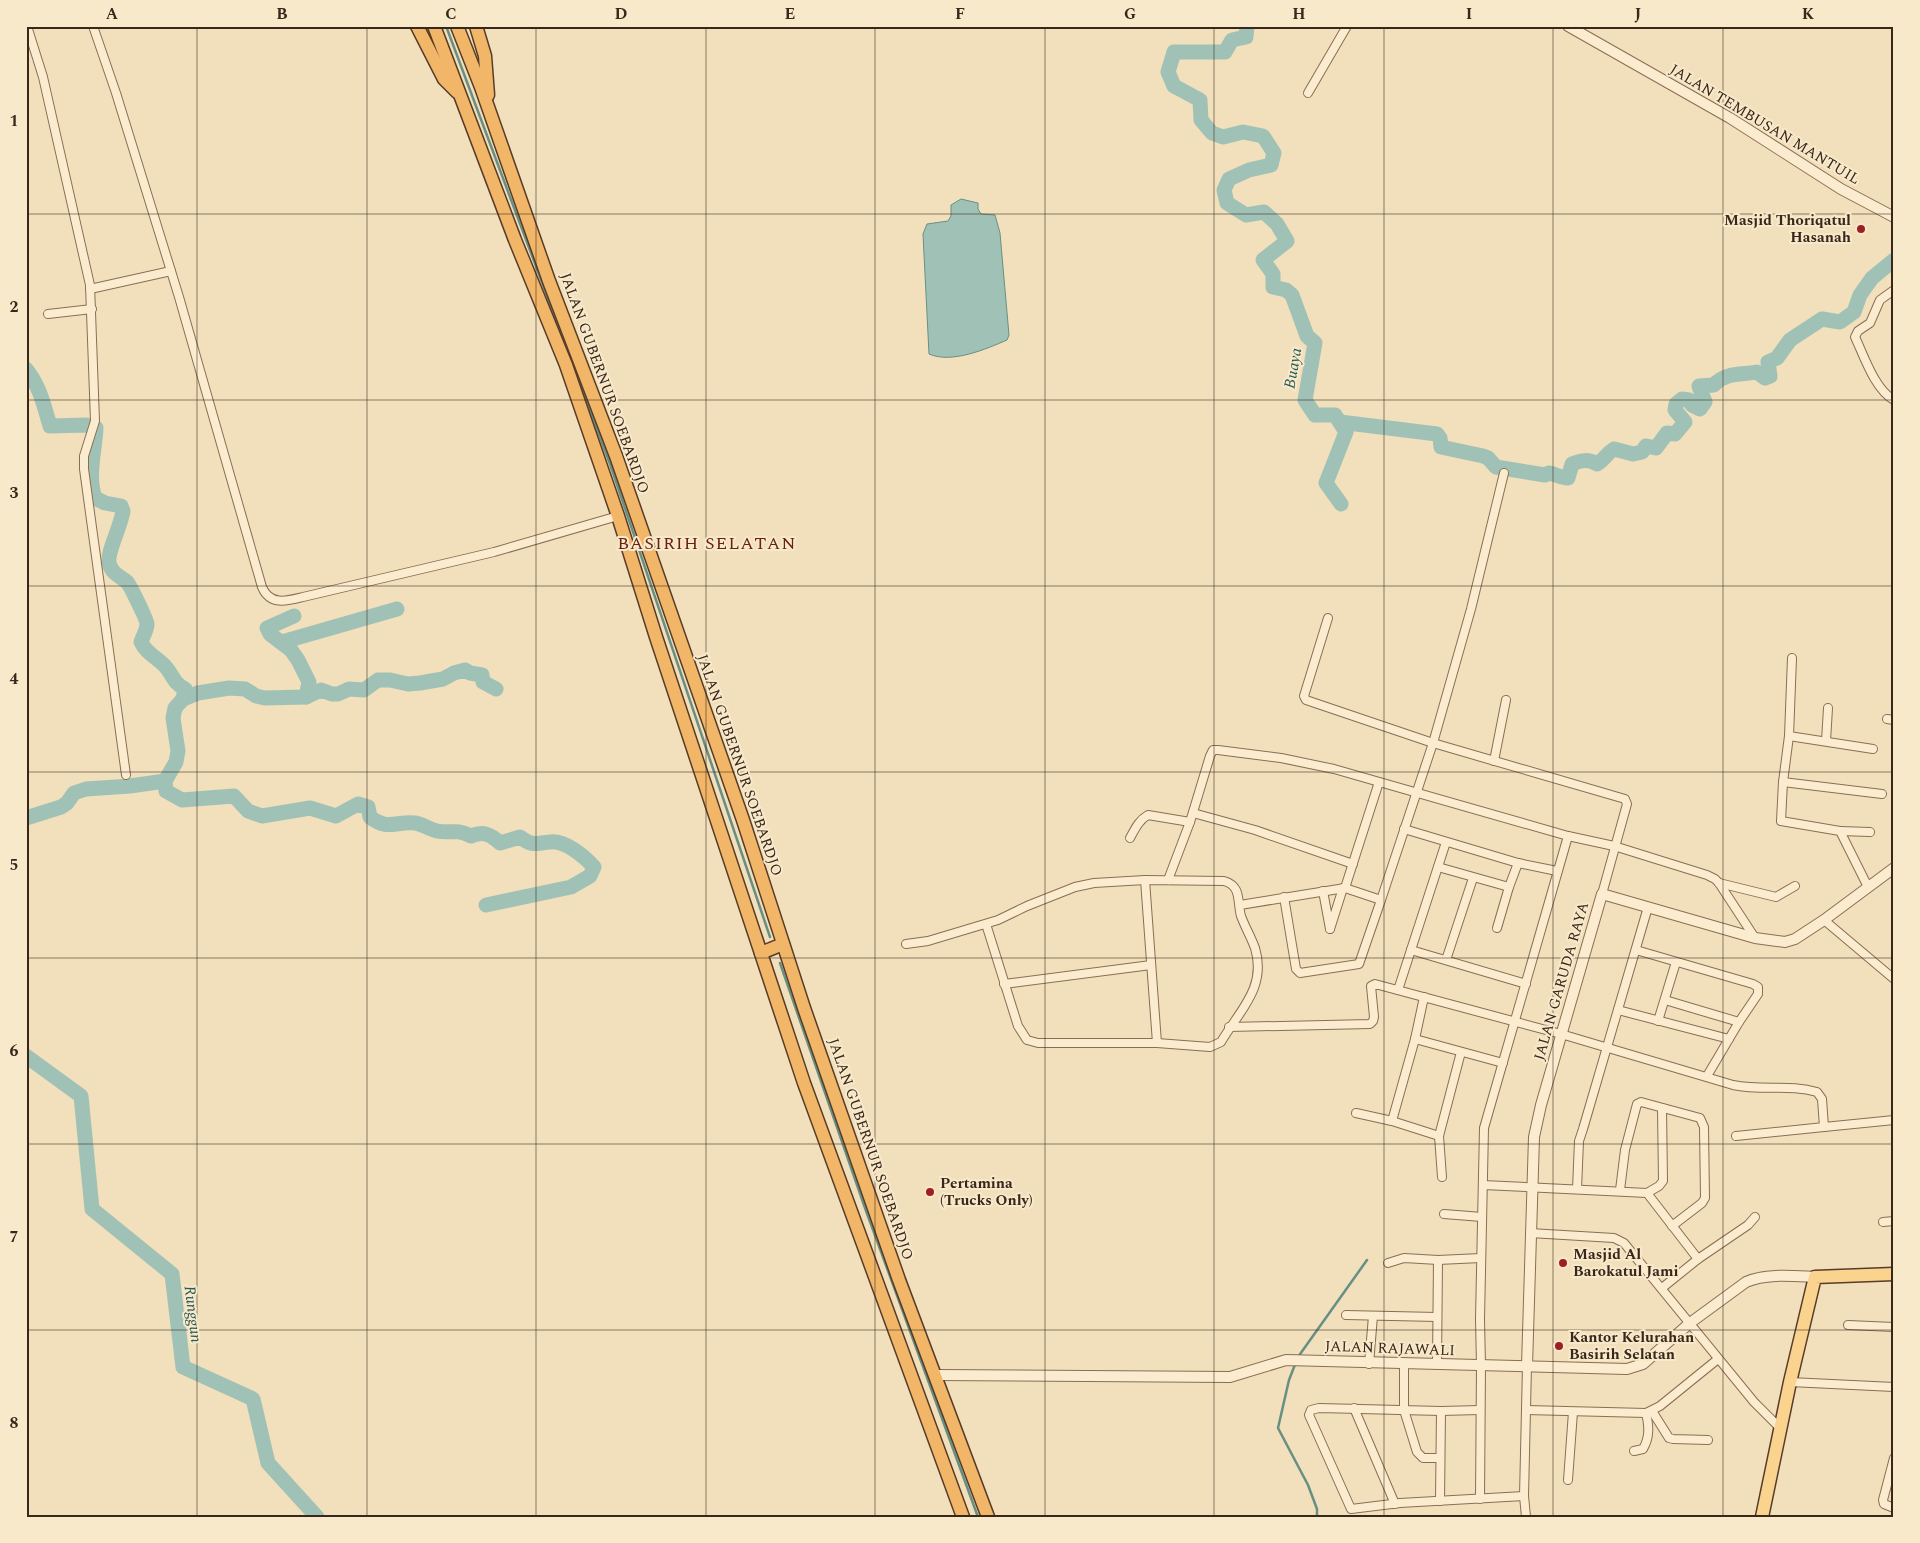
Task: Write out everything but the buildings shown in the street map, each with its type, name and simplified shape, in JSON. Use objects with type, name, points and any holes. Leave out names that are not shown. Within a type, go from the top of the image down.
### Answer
[{"type":"highway","points":[[417,26],[444,79],[460,96]]},
{"type":"highway","name":"JALAN GUBERNUR SOEBARDJO","points":[[434,26],[515,240],[566,365],[618,516],[656,637],[807,1092],[963,1517]]},
{"type":"highway","name":"JALAN GUBERNUR SOEBARDJO","points":[[457,26],[488,107],[549,281],[582,364],[648,546],[896,1272],[988,1517]]},
{"type":"highway","points":[[476,26],[486,63],[488,107]]},
{"type":"highway","points":[[761,953],[784,944]]},
{"type":"main road","points":[[1762,1517],[1790,1382],[1815,1277],[1894,1274]]},
{"type":"street","points":[[27,26],[43,78],[90,289],[96,421],[84,456],[84,468],[126,775]]},
{"type":"street","points":[[93,26],[116,93],[171,271],[262,587],[267,597],[272,600],[286,601],[494,552],[618,516]]},
{"type":"street","points":[[1308,93],[1347,26]]},
{"type":"street","name":"JALAN TEMBUSAN MANTUIL","points":[[1568,26],[1730,118],[1841,189],[1894,217]]},
{"type":"street","points":[[90,289],[171,271]]},
{"type":"street","points":[[1894,290],[1880,300],[1870,322],[1858,331],[1854,337],[1878,386],[1888,397],[1894,400]]},
{"type":"street","points":[[48,314],[92,309]]},
{"type":"street","points":[[1284,897],[1296,969],[1300,973],[1360,964],[1433,743],[1471,609],[1504,473]]},
{"type":"street","points":[[1328,618],[1304,696],[1306,700],[1433,743],[1625,799],[1627,804],[1602,894]]},
{"type":"street","points":[[1792,658],[1789,736],[1783,782],[1781,821],[1840,831],[1870,832]]},
{"type":"street","points":[[1494,761],[1506,700]]},
{"type":"street","points":[[1826,741],[1828,708]]},
{"type":"street","points":[[1789,736],[1873,749]]},
{"type":"street","points":[[1168,880],[1190,822],[1210,756],[1215,750],[1299,761],[1416,792],[1568,836],[1614,846],[1707,875],[1719,883],[1755,938]]},
{"type":"street","points":[[1323,891],[1330,929],[1379,782]]},
{"type":"street","points":[[1783,782],[1882,794]]},
{"type":"street","points":[[1193,813],[1255,830],[1353,864]]},
{"type":"street","points":[[1130,838],[1138,823],[1148,815],[1190,822]]},
{"type":"street","points":[[1404,829],[1518,863],[1558,872]]},
{"type":"street","points":[[1840,831],[1868,887]]},
{"type":"street","points":[[1480,1499],[1480,1319],[1484,1128],[1568,836]]},
{"type":"street","points":[[1398,990],[1446,842]]},
{"type":"street","points":[[1497,928],[1518,863]]},
{"type":"street","points":[[1438,867],[1509,887]]},
{"type":"street","name":"JALAN GARUDA RAYA","points":[[1527,1366],[1534,1137],[1561,1034],[1602,894],[1755,938],[1785,942],[1795,939],[1824,920],[1894,868]]},
{"type":"street","points":[[1446,960],[1473,878]]},
{"type":"street","points":[[1146,880],[1157,1043]]},
{"type":"street","points":[[906,944],[928,941],[986,924],[1075,887],[1094,883],[1146,880],[1229,882],[1237,890],[1241,915],[1256,950],[1257,970],[1252,996],[1242,1012],[1235,1018],[1221,1042],[1210,1047],[1157,1043],[1038,1043],[1027,1040],[1018,1026],[986,924]]},
{"type":"street","points":[[1719,883],[1776,897],[1795,886]]},
{"type":"street","points":[[1240,906],[1344,888],[1381,900]]},
{"type":"street","points":[[1576,1189],[1579,1142],[1648,907]]},
{"type":"street","points":[[1824,920],[1894,979]]},
{"type":"street","points":[[1411,950],[1526,984]]},
{"type":"street","points":[[1636,950],[1756,986],[1758,994],[1707,1076]]},
{"type":"street","points":[[1658,1021],[1676,962]]},
{"type":"street","points":[[1004,984],[1152,965]]},
{"type":"street","points":[[1229,1027],[1368,1025],[1374,1021],[1372,985],[1375,984],[1561,1034],[1748,1088],[1792,1087],[1817,1092],[1822,1099],[1824,1127]]},
{"type":"street","points":[[1392,1121],[1415,1039],[1424,997]]},
{"type":"street","points":[[1665,1000],[1739,1022]]},
{"type":"street","points":[[1618,1010],[1729,1039]]},
{"type":"street","points":[[1415,1039],[1503,1063]]},
{"type":"street","points":[[1442,1177],[1439,1136],[1461,1052]]},
{"type":"street","points":[[1620,1190],[1625,1150],[1635,1108],[1641,1102],[1698,1117],[1702,1120],[1704,1127],[1705,1198],[1702,1203],[1672,1226]]},
{"type":"street","points":[[1483,1185],[1620,1190],[1646,1193],[1659,1186],[1663,1181],[1662,1108]]},
{"type":"street","points":[[1356,1113],[1392,1121],[1439,1136]]},
{"type":"street","points":[[1736,1136],[1894,1120]]},
{"type":"street","points":[[1646,1193],[1698,1259]]},
{"type":"street","points":[[1444,1214],[1482,1217]]},
{"type":"street","points":[[1662,1288],[1698,1259],[1746,1228],[1754,1218]]},
{"type":"street","points":[[1884,1222],[1894,1221]]},
{"type":"street","points":[[1530,1233],[1614,1238],[1624,1243],[1762,1411],[1781,1429]]},
{"type":"street","points":[[1388,1263],[1404,1258],[1438,1260],[1481,1258]]},
{"type":"street","points":[[1438,1260],[1438,1364]]},
{"type":"street","name":"JALAN RAJAWALI","points":[[936,1375],[1230,1377],[1286,1360],[1369,1364],[1616,1369],[1636,1367],[1643,1364],[1690,1323],[1739,1286],[1753,1279],[1797,1276],[1815,1277]]},
{"type":"street","points":[[1346,1315],[1437,1317]]},
{"type":"street","points":[[1369,1364],[1374,1316]]},
{"type":"street","points":[[1848,1325],[1894,1327]]},
{"type":"street","points":[[1526,1410],[1649,1412],[1718,1358]]},
{"type":"street","points":[[1404,1364],[1404,1410],[1419,1455],[1426,1458],[1440,1458]]},
{"type":"street","points":[[1526,1517],[1524,1496],[1527,1366]]},
{"type":"street","points":[[1790,1382],[1894,1387]]},
{"type":"street","points":[[1480,1410],[1314,1408],[1309,1414],[1351,1509],[1395,1504],[1524,1496]]},
{"type":"street","points":[[1354,1408],[1395,1504]]},
{"type":"street","points":[[1440,1501],[1441,1411]]},
{"type":"street","points":[[1568,1480],[1573,1412]]},
{"type":"street","points":[[1649,1412],[1669,1438],[1708,1440]]},
{"type":"street","points":[[1634,1452],[1643,1449],[1647,1440],[1649,1412]]},
{"type":"street","points":[[1894,1458],[1883,1500],[1884,1504],[1894,1508]]},
{"type":"water","points":[[961,199],[978,203],[978,209],[981,214],[995,215],[1000,233],[1009,335],[1007,340],[979,351],[958,356],[938,357],[929,354],[923,234],[927,224],[948,221],[951,216],[951,205]]},
{"type":"waterway","points":[[446,26],[610,464],[770,937]]},
{"type":"waterway","name":"Buaya","points":[[1247,26],[1246,37],[1232,40],[1225,52],[1174,52],[1168,72],[1174,86],[1200,100],[1201,120],[1212,133],[1223,137],[1243,132],[1263,136],[1274,153],[1271,165],[1249,170],[1229,179],[1224,190],[1227,203],[1246,215],[1264,212],[1277,224],[1287,241],[1263,260],[1273,274],[1273,287],[1286,290],[1292,295],[1307,336],[1315,343],[1305,400],[1315,415],[1335,415],[1346,432],[1326,483],[1341,504]]},
{"type":"waterway","points":[[1340,422],[1437,434],[1440,438],[1441,447],[1483,456],[1488,458],[1496,467],[1545,475],[1549,473],[1568,478],[1572,464],[1585,461],[1597,464],[1614,449],[1633,454],[1642,452],[1646,446],[1656,448],[1667,433],[1675,434],[1685,422],[1675,410],[1676,404],[1682,399],[1689,400],[1692,405],[1700,409],[1705,402],[1699,386],[1714,385],[1723,378],[1734,375],[1757,372],[1765,378],[1770,376],[1768,362],[1777,358],[1790,340],[1822,319],[1840,322],[1854,312],[1860,295],[1872,278],[1894,260]]},
{"type":"waterway","points":[[26,369],[38,389],[50,426],[87,425],[96,428],[92,472],[95,498],[105,503],[121,506],[123,511],[110,552],[110,567],[127,582],[144,616],[147,624],[141,642],[143,646],[167,668],[175,681],[185,689],[183,699],[175,708],[173,718],[178,751],[176,762],[165,781],[166,791],[182,800],[234,796],[248,811],[262,816],[310,808],[336,816],[358,804],[368,807],[370,817],[387,825],[415,823],[442,832],[461,832],[471,836],[483,834],[493,837],[500,843],[520,837],[532,843],[556,842],[568,846],[594,867],[590,876],[571,887],[486,905]]},
{"type":"waterway","points":[[282,642],[397,609]]},
{"type":"waterway","points":[[294,616],[267,628],[270,634],[291,650],[298,660],[309,682],[306,697]]},
{"type":"waterway","points":[[183,699],[198,693],[229,688],[245,689],[256,696],[265,698],[306,697],[321,690],[338,694],[349,689],[364,690],[378,680],[390,680],[408,684],[420,683],[443,679],[465,670],[482,675],[483,682],[496,689]]},
{"type":"waterway","points":[[26,818],[61,807],[67,803],[74,793],[86,789],[165,781]]},
{"type":"waterway","points":[[780,963],[865,1208],[978,1517]]},
{"type":"waterway","name":"Runggun","points":[[26,1056],[81,1096],[92,1209],[172,1274],[183,1367],[253,1399],[268,1463],[317,1517]]},
{"type":"waterway","points":[[1298,1357],[1367,1260]]},
{"type":"waterway","points":[[1296,1362],[1289,1380],[1278,1428],[1308,1485],[1317,1509],[1317,1517]]},
{"type":"place","name":"Masjid Thoriqatul Hasanah","points":[[1861,229]]},
{"type":"place","name":"Pertamina (Trucks Only)","points":[[930,1192]]},
{"type":"place","name":"Masjid Al Barokatul Jami","points":[[1563,1263]]},
{"type":"place","name":"Kantor Kelurahan Basirih Selatan","points":[[1559,1346]]},
{"type":"district","name":"BASIRIH SELATAN","points":[[707,543]]}]
